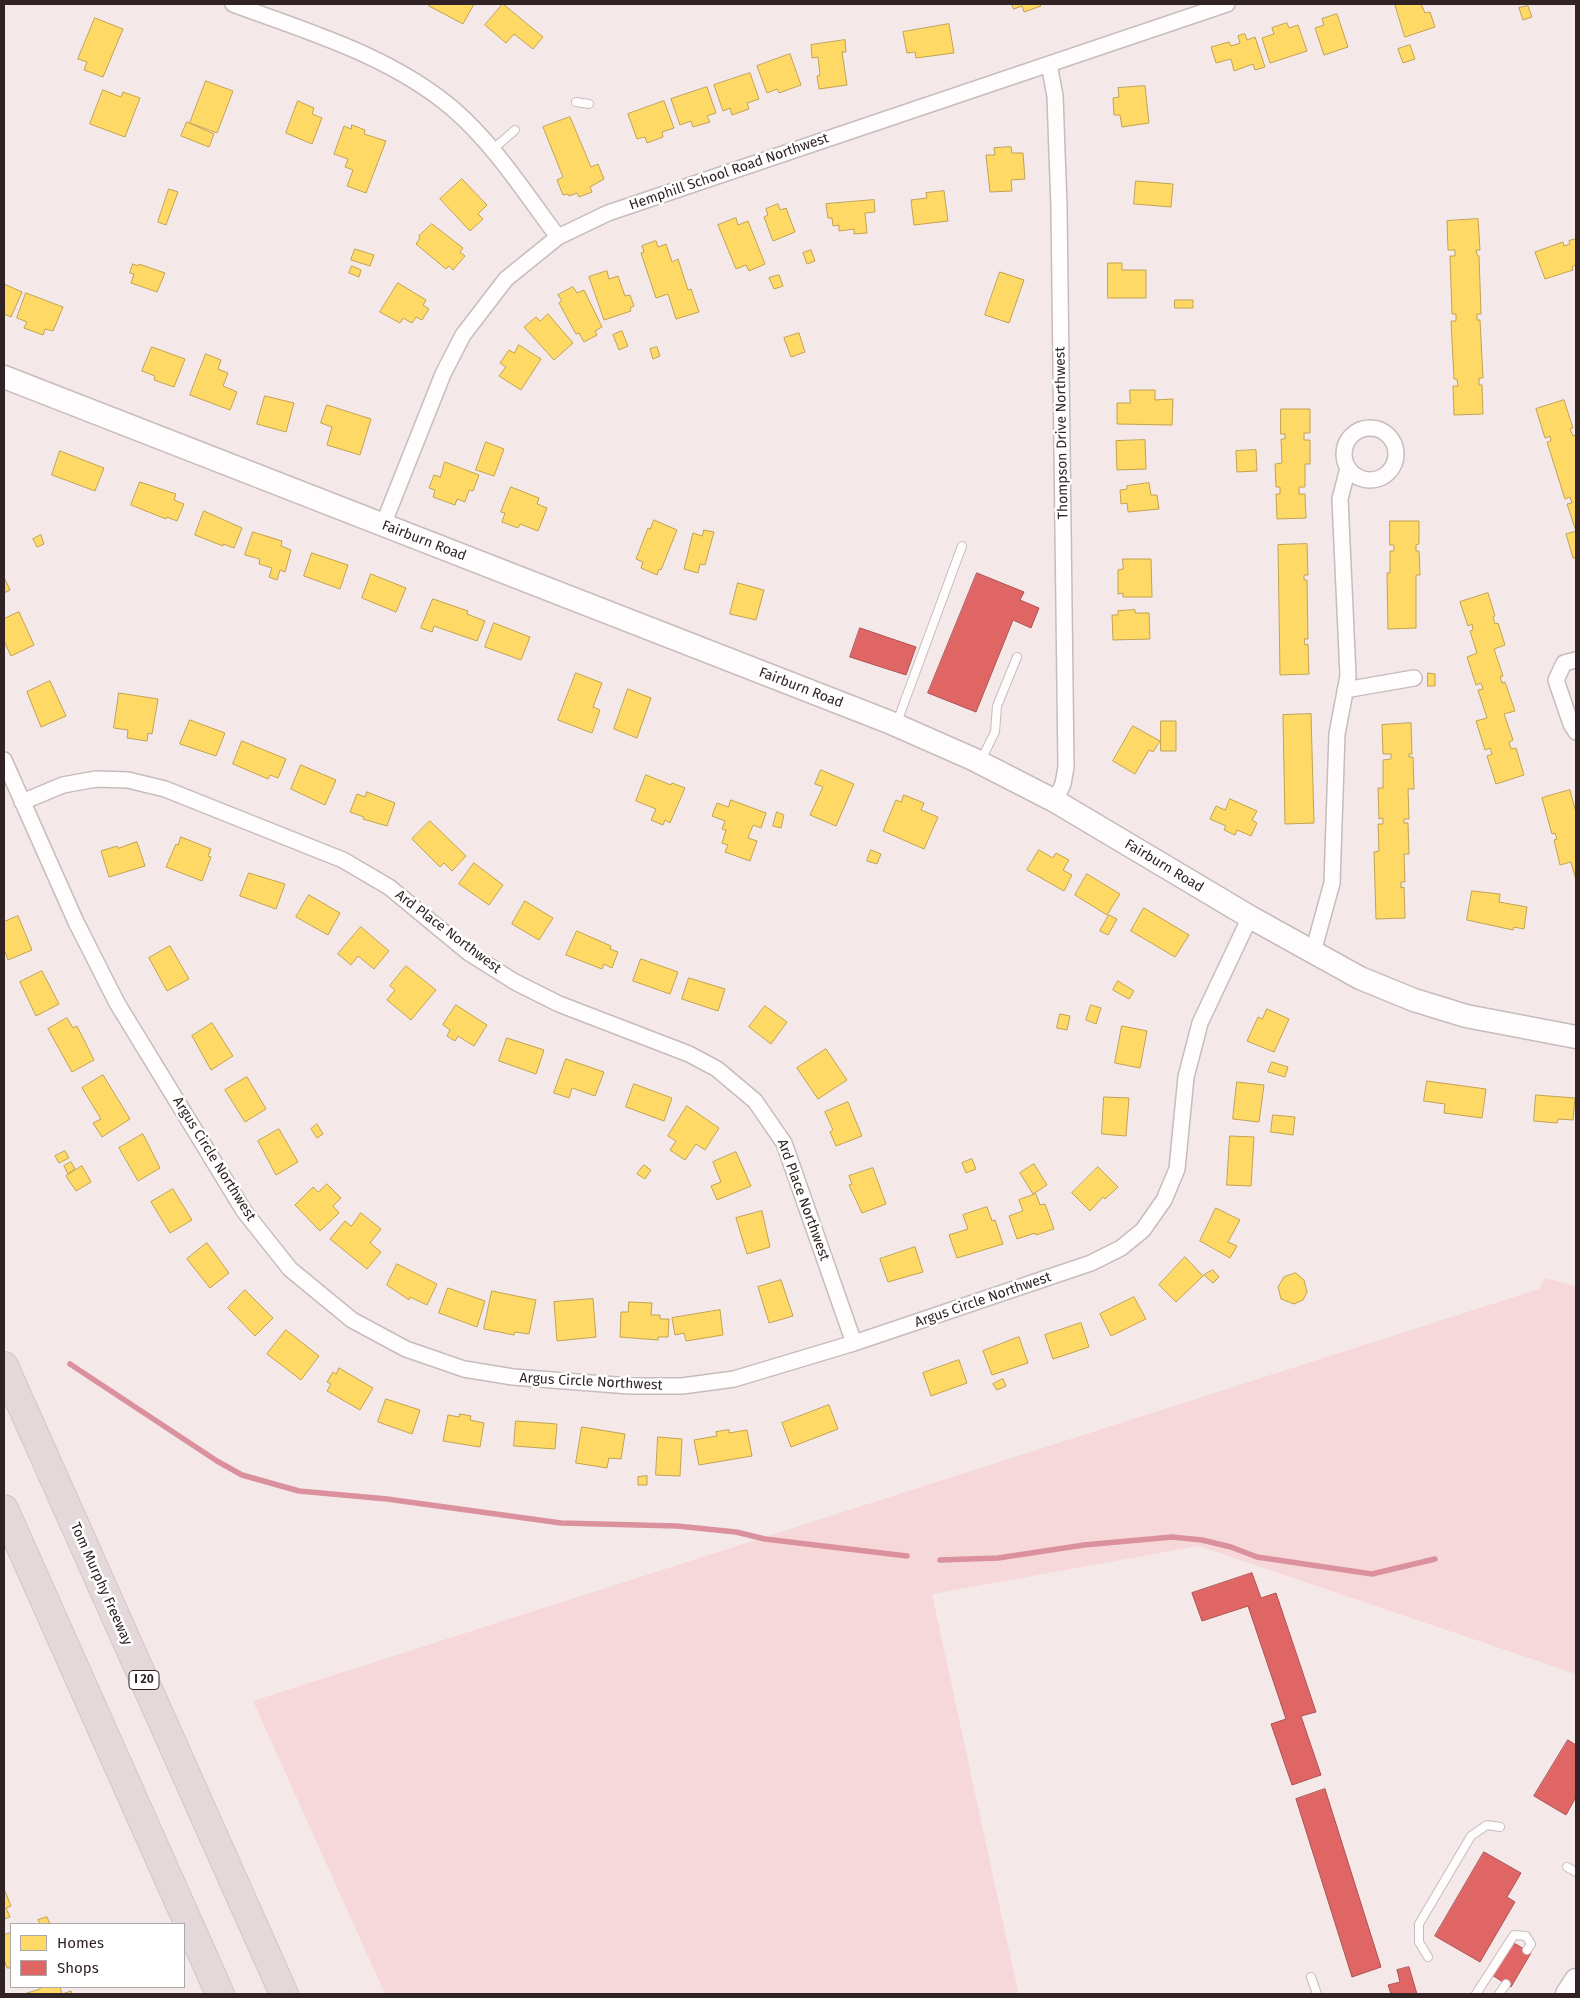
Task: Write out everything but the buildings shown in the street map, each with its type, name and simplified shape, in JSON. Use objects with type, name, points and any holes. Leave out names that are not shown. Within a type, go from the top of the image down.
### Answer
[{"type":"highway","name":"Tom Murphy Freeway","points":[[4,1366],[284,1994]]},
{"type":"highway","points":[[4,1508],[220,1994]]},
{"type":"street","points":[[233,4],[360,51],[418,82],[452,108],[484,139],[558,237]]},
{"type":"street","name":"Hemphill School Road Northwest","points":[[383,525],[443,374],[463,334],[506,279],[558,237],[608,213],[1227,4]]},
{"type":"street","name":"Thompson Drive Northwest","points":[[1048,64],[1055,96],[1059,207],[1066,767],[1063,784],[1055,800]]},
{"type":"street","name":"Fairburn Road","points":[[4,377],[896,725],[980,762],[1055,800],[1250,917],[1360,978],[1414,1000],[1466,1016],[1576,1037]]},
{"type":"street","points":[[1313,952],[1332,883],[1337,734],[1348,676],[1340,499],[1348,468]]},
{"type":"street","points":[[1576,660],[1564,663],[1556,680],[1571,724],[1576,732]]},
{"type":"street","points":[[1345,690],[1414,678]]},
{"type":"street","name":"Argus Circle Northwest","points":[[4,760],[76,922],[117,1003],[244,1211],[290,1269],[352,1320],[406,1349],[464,1369],[513,1377],[630,1386],[682,1386],[734,1379],[854,1343],[1091,1264],[1121,1248],[1143,1230],[1164,1200],[1177,1169],[1186,1077],[1200,1023],[1250,917]]},
{"type":"street","name":"Ard Place Northwest","points":[[22,802],[64,785],[96,779],[128,780],[165,789],[343,860],[389,888],[470,953],[515,982],[559,1004],[689,1054],[717,1069],[755,1101],[784,1143],[854,1343]]},
{"type":"street","points":[[1567,1994],[1576,1980]]},
{"type":"lane","points":[[576,102],[589,104]]},
{"type":"lane","points":[[492,150],[515,130]]},
{"type":"lane","points":[[896,725],[962,546]]},
{"type":"lane","points":[[980,762],[994,732],[996,706],[1017,657]]},
{"type":"lane","points":[[1428,1957],[1419,1942],[1419,1924],[1471,1836],[1487,1825],[1500,1826]]},
{"type":"lane","points":[[1567,1867],[1576,1872]]},
{"type":"lane","points":[[1476,1994],[1514,1935],[1526,1936],[1531,1944],[1527,1950]]},
{"type":"lane","points":[[1311,1977],[1317,1994]]},
{"type":"lane","points":[[1500,1994],[1506,1984]]},
{"type":"shaded area","points":[[1545,1278],[1576,1286],[1576,1674],[1199,1546],[932,1594],[1018,1992],[1009,1994],[385,1994],[253,1701],[1539,1289]]},
{"type":"waterway","points":[[70,1364],[217,1461],[242,1475],[299,1491],[387,1499],[561,1523],[677,1526],[736,1532],[765,1539],[907,1556]]},
{"type":"waterway","points":[[940,1560],[998,1558],[1084,1545],[1172,1537],[1202,1540],[1231,1547],[1257,1557],[1372,1574],[1435,1559]]}]
